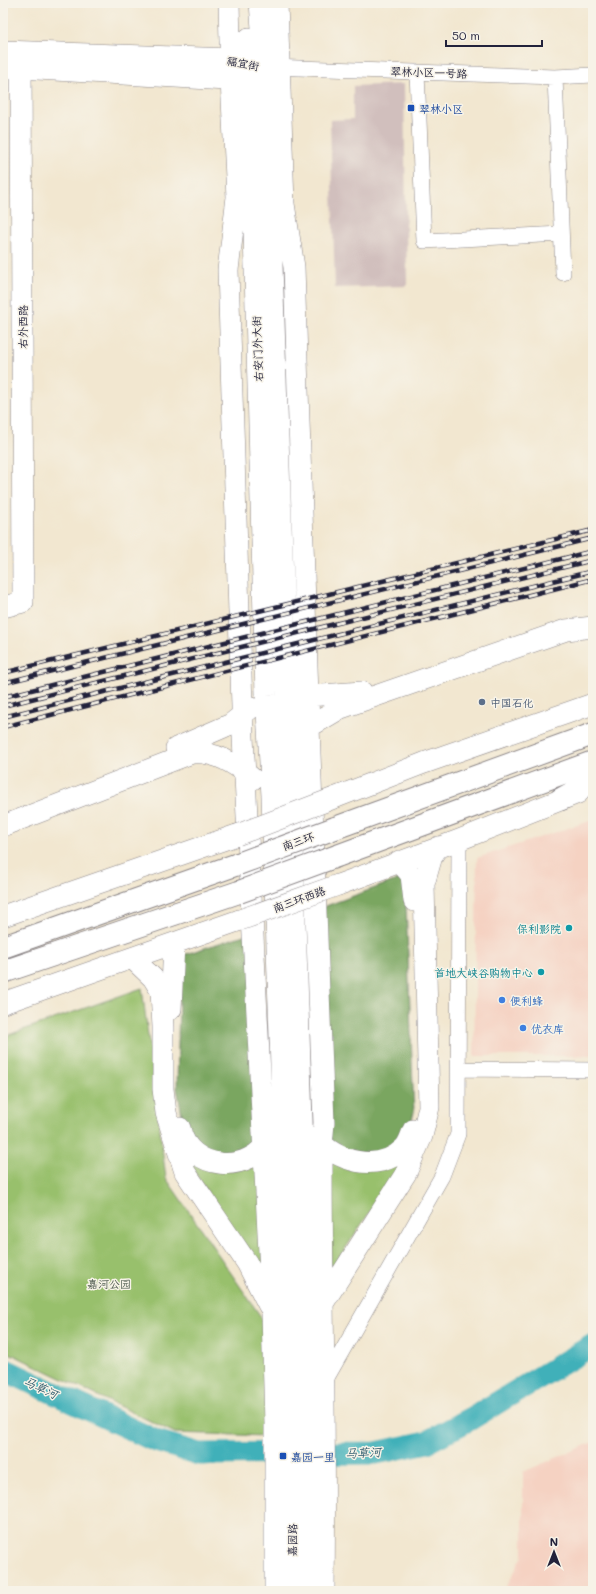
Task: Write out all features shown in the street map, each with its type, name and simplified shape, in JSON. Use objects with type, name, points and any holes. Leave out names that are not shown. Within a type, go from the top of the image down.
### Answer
[{"type":"highway","name":"南三环","points":[[3,947],[238,864],[593,734]]},
{"type":"highway","points":[[3,972],[239,892],[593,762]]},
{"type":"highway","points":[[561,799],[593,781]]},
{"type":"main road","points":[[229,3],[230,59],[255,72]]},
{"type":"main road","name":"右安门外大街","points":[[247,3],[255,72],[290,754],[302,1122],[299,1339]]},
{"type":"main road","name":"右安门外大街","points":[[260,3],[255,72],[266,695],[272,796],[282,1113],[299,1339]]},
{"type":"main road","points":[[277,3],[255,72],[228,270],[242,714],[265,1147],[272,1312],[299,1339]]},
{"type":"main road","name":"福宜街","points":[[12,59],[230,59]]},
{"type":"main road","name":"福宜街","points":[[12,59],[255,72]]},
{"type":"main road","name":"右外西路","points":[[3,607],[23,602],[12,59]]},
{"type":"main road","points":[[255,72],[284,204],[294,267],[324,1122],[322,1145],[323,1383],[303,1423]]},
{"type":"main road","points":[[287,692],[308,696],[359,693],[568,623],[593,618]]},
{"type":"main road","points":[[290,754],[309,727],[340,708],[566,630],[593,627]]},
{"type":"main road","points":[[3,814],[209,735],[230,724],[266,695]]},
{"type":"main road","points":[[3,916],[237,835],[424,763],[593,704]]},
{"type":"main road","points":[[3,826],[192,753],[204,752],[224,758],[245,772],[272,796]]},
{"type":"main road","name":"南三环西路","points":[[3,1003],[240,920],[459,840],[561,799],[593,788]]},
{"type":"main road","points":[[274,1591],[301,1490],[303,1423],[299,1339],[406,1173],[422,1136],[429,1107],[424,884],[432,856],[438,847]]},
{"type":"main road","points":[[302,1122],[322,1145],[341,1157],[362,1163],[392,1157],[404,1149],[412,1132],[418,1113],[414,891],[412,875],[399,861]]},
{"type":"main road","points":[[174,942],[171,1043],[173,1094],[182,1139],[204,1159],[219,1164],[245,1161],[265,1147],[282,1113]]},
{"type":"main road","points":[[132,958],[154,978],[161,991],[163,1027],[163,1089],[165,1107],[185,1172],[247,1262],[272,1312],[303,1423],[301,1490],[324,1591]]},
{"type":"main road","name":"嘉园路","points":[[292,1591],[301,1490]]},
{"type":"main road","name":"嘉园路","points":[[301,1490],[308,1591]]},
{"type":"street","name":"翠林小区一号路","points":[[255,72],[417,72],[555,77],[593,75]]},
{"type":"street","points":[[417,72],[424,241],[561,234]]},
{"type":"street","points":[[555,77],[563,273]]},
{"type":"street","points":[[323,1383],[442,1176],[458,1134],[459,840]]},
{"type":"street","points":[[459,1069],[593,1070]]},
{"type":"shaded area","points":[[404,84],[407,286],[335,288],[330,120],[353,119],[353,86]]},
{"type":"shaded area","name":"首地大峡谷购物中心","points":[[593,820],[593,1056],[474,1056],[477,858]]},
{"type":"shaded area","points":[[593,1442],[593,1591],[504,1591],[523,1556],[523,1472]]},
{"type":"green space","points":[[405,877],[414,1112],[409,1132],[392,1154],[340,1152],[328,1136],[323,907]]},
{"type":"green space","points":[[250,933],[258,1142],[249,1152],[205,1154],[186,1138],[177,1088],[180,956]]},
{"type":"green space","name":"嘉河公园","points":[[142,988],[166,1178],[274,1336],[268,1436],[175,1433],[3,1350],[3,1037]]},
{"type":"green space","points":[[324,1154],[403,1163],[328,1274]]},
{"type":"green space","points":[[262,1157],[264,1277],[185,1158]]},
{"type":"waterway","name":"马草河","points":[[3,1369],[156,1441],[199,1454],[376,1453],[427,1442],[472,1418],[593,1345]]},
{"type":"railway","points":[[3,673],[593,530]]},
{"type":"railway","points":[[3,683],[593,538]]},
{"type":"railway","points":[[3,697],[593,551]]},
{"type":"railway","points":[[3,706],[593,560]]},
{"type":"railway","points":[[3,717],[593,571]]},
{"type":"railway","points":[[3,727],[593,579]]},
{"type":"place","name":"翠林小区","points":[[411,108]]},
{"type":"place","name":"中国石化","points":[[482,702]]},
{"type":"place","name":"保利影院","points":[[569,928]]},
{"type":"place","name":"首地大峡谷购物中心","points":[[541,972]]},
{"type":"place","name":"便利蜂","points":[[502,1000]]},
{"type":"place","name":"优衣库","points":[[523,1028]]},
{"type":"place","name":"嘉园一里","points":[[283,1456]]}]
